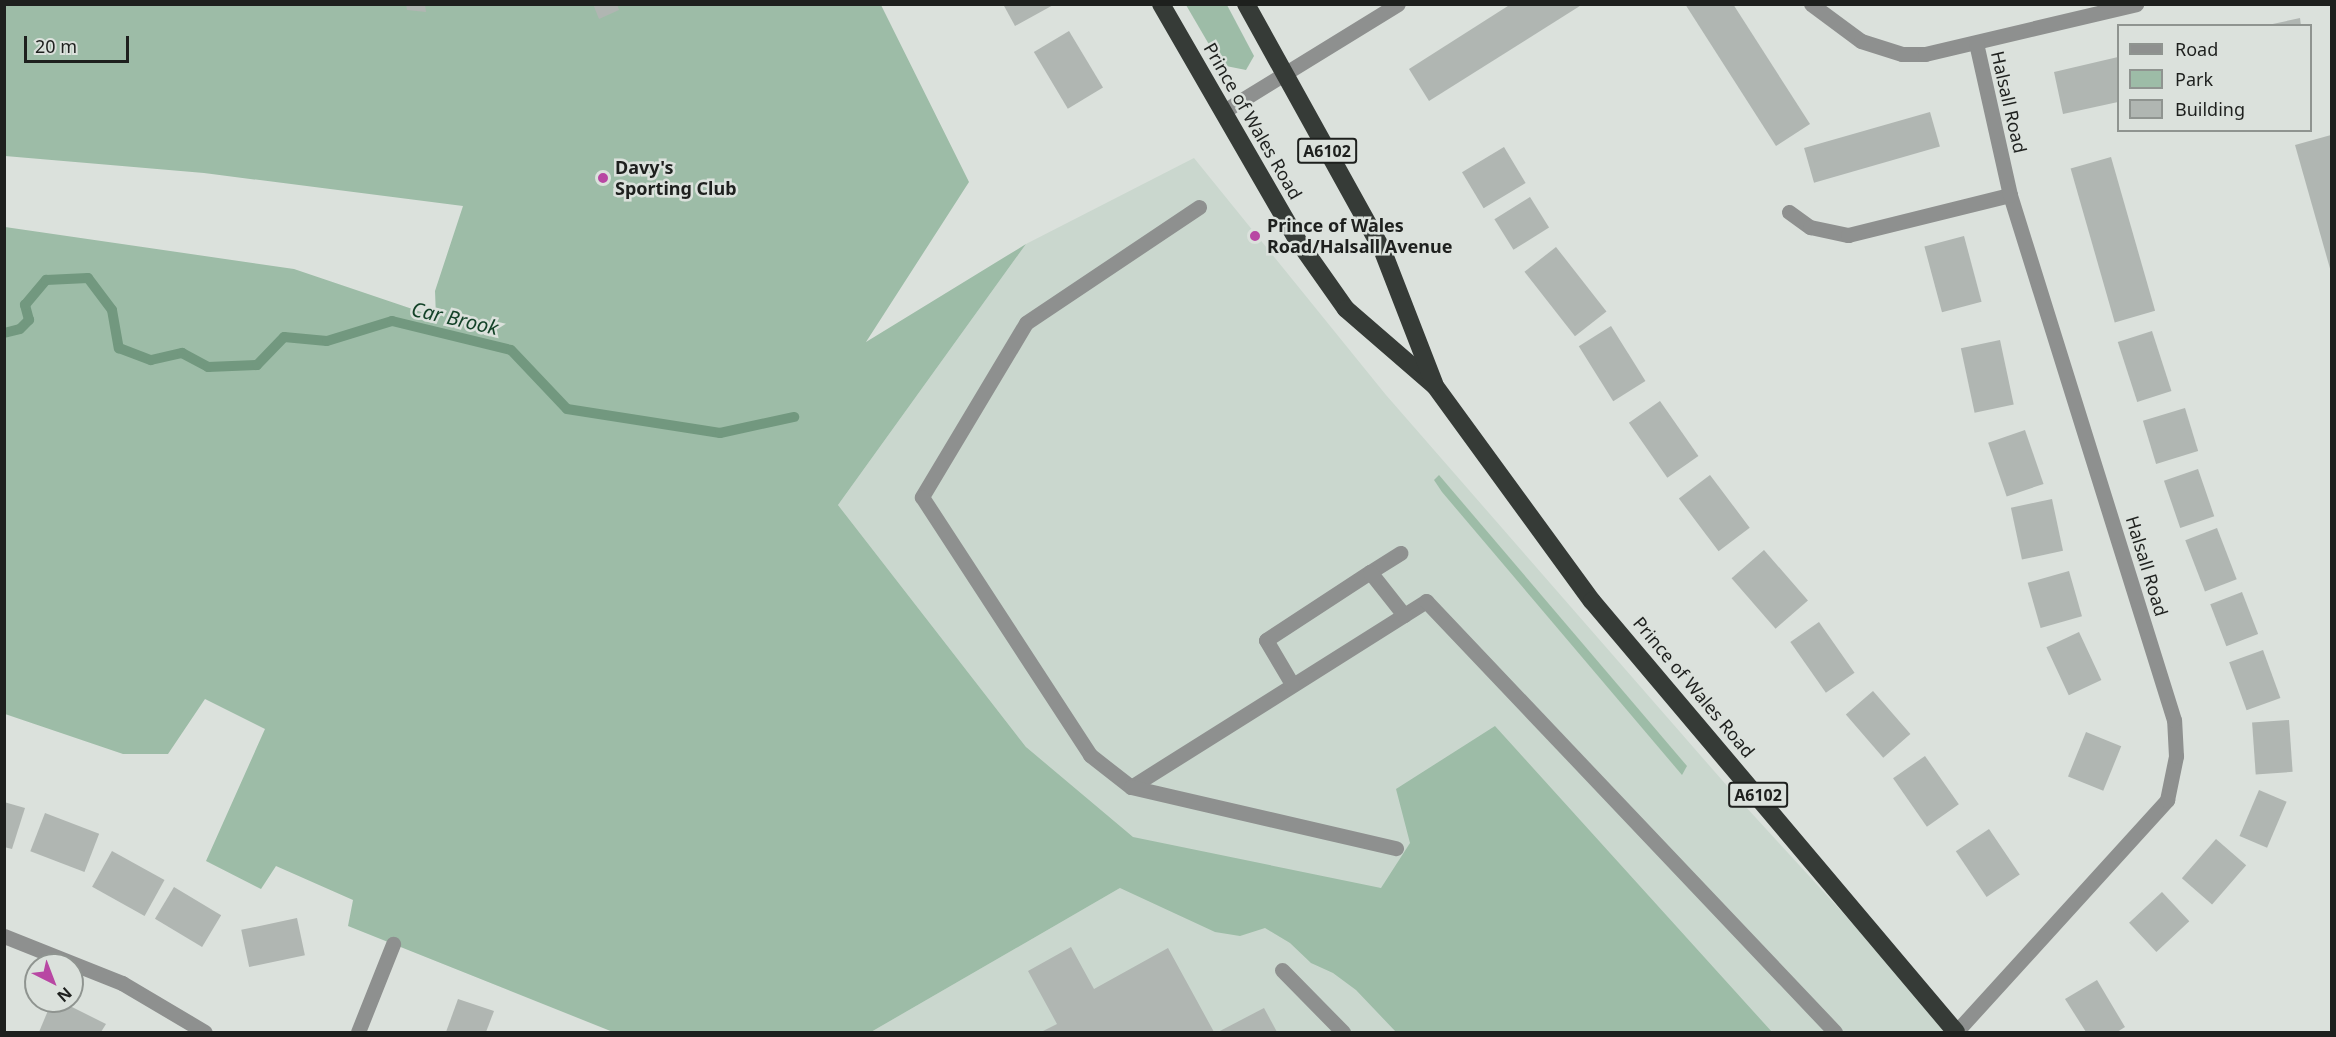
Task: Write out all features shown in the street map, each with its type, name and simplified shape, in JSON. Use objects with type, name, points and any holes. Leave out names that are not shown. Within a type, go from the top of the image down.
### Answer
[{"type":"highway","name":"Prince of Wales Road","points":[[1161,4],[1298,241],[1346,309],[1435,386],[1592,601],[1956,1032]]},
{"type":"highway","name":"Prince of Wales Road","points":[[1246,4],[1283,75],[1382,249],[1435,386]]},
{"type":"street","points":[[1224,111],[1398,4]]},
{"type":"street","points":[[1811,4],[1839,28],[1882,49],[1925,54],[1976,44],[2136,4]]},
{"type":"street","name":"Halsall Road","points":[[1956,1032],[2167,800],[2176,756],[2174,720],[2010,195],[1976,44]]},
{"type":"street","points":[[1789,213],[1810,227],[1848,235],[2010,195]]},
{"type":"street","points":[[1200,207],[1026,323],[922,497],[1090,755],[1131,787],[1396,848]]},
{"type":"street","points":[[1292,684],[1266,640],[1401,553]]},
{"type":"street","points":[[1370,572],[1404,615]]},
{"type":"street","points":[[1131,787],[1426,601],[1835,1032]]},
{"type":"street","points":[[4,936],[122,983],[205,1032]]},
{"type":"street","points":[[358,1032],[393,944]]},
{"type":"street","points":[[1282,970],[1343,1032]]},
{"type":"shaded area","points":[[1194,158],[1386,395],[1735,795],[1952,1032],[871,1032],[1120,888],[1026,747],[838,505],[1026,244]]},
{"type":"green space","points":[[4,5],[881,5],[969,182],[866,342],[1026,244],[838,505],[1026,747],[1133,837],[1381,888],[1410,843],[1396,789],[1495,726],[1772,1032],[1396,1032],[1356,990],[1333,973],[1311,963],[1290,943],[1265,928],[1240,936],[1215,932],[1120,888],[871,1032],[613,1032],[348,926],[353,900],[276,866],[261,889],[206,861],[265,729],[205,699],[168,754],[123,754],[5,714],[5,227],[294,269],[436,317],[435,291],[463,206],[204,173],[5,156]]},
{"type":"green space","points":[[1186,5],[1227,5],[1254,56],[1246,70],[1221,65]]},
{"type":"green space","points":[[1439,475],[1687,766],[1682,775],[1442,492],[1434,480]]},
{"type":"building","points":[[406,4],[425,4],[426,12],[407,10]]},
{"type":"building","points":[[593,4],[617,4],[619,10],[599,19]]},
{"type":"building","points":[[1003,4],[1055,4],[1015,26]]},
{"type":"building","points":[[1511,4],[1583,4],[1429,101],[1409,69]]},
{"type":"building","points":[[1685,4],[1733,4],[1810,124],[1776,146]]},
{"type":"building","points":[[2300,18],[2301,24],[2273,24]]},
{"type":"building","points":[[1069,31],[1103,88],[1068,109],[1034,52]]},
{"type":"building","points":[[2117,57],[2117,102],[2063,114],[2054,72]]},
{"type":"building","points":[[1930,112],[1940,147],[1814,183],[1804,148]]},
{"type":"building","points":[[2331,135],[2331,272],[2295,145]]},
{"type":"building","points":[[1504,147],[1526,183],[1484,208],[1462,172]]},
{"type":"building","points":[[2111,157],[2155,311],[2115,322],[2071,169]]},
{"type":"building","points":[[1530,197],[1549,228],[1513,250],[1494,219]]},
{"type":"building","points":[[1964,236],[1982,302],[1942,312],[1924,247]]},
{"type":"building","points":[[1556,247],[1606,312],[1575,336],[1524,272]]},
{"type":"building","points":[[1611,326],[1645,381],[1613,401],[1579,346]]},
{"type":"building","points":[[2152,331],[2171,391],[2137,402],[2118,342]]},
{"type":"building","points":[[2000,340],[2014,405],[1975,413],[1961,348]]},
{"type":"building","points":[[1660,401],[1698,456],[1667,478],[1629,423]]},
{"type":"building","points":[[2185,408],[2198,451],[2156,464],[2143,421]]},
{"type":"building","points":[[2025,430],[2044,484],[2007,497],[1988,443]]},
{"type":"building","points":[[2198,469],[2214,516],[2180,528],[2164,481]]},
{"type":"building","points":[[1710,475],[1750,528],[1719,551],[1679,498]]},
{"type":"building","points":[[2052,499],[2063,551],[2022,560],[2011,508]]},
{"type":"building","points":[[2217,528],[2237,579],[2205,592],[2185,540]]},
{"type":"building","points":[[1764,550],[1808,601],[1776,629],[1732,578]]},
{"type":"building","points":[[2069,571],[2082,616],[2041,628],[2028,583]]},
{"type":"building","points":[[2242,592],[2258,634],[2226,646],[2210,604]]},
{"type":"building","points":[[1819,622],[1855,673],[1826,693],[1790,642]]},
{"type":"building","points":[[2079,632],[2101,680],[2069,695],[2046,647]]},
{"type":"building","points":[[2263,650],[2280,698],[2247,710],[2229,662]]},
{"type":"building","points":[[1873,691],[1910,734],[1883,758],[1846,715]]},
{"type":"building","points":[[2289,720],[2293,772],[2256,774],[2252,723]]},
{"type":"building","points":[[2086,732],[2121,746],[2103,791],[2068,777]]},
{"type":"building","points":[[1925,756],[1959,804],[1927,827],[1893,778]]},
{"type":"building","points":[[2259,790],[2287,802],[2267,848],[2239,836]]},
{"type":"building","points":[[4,802],[25,808],[12,849],[4,847]]},
{"type":"building","points":[[45,813],[99,834],[84,872],[30,851]]},
{"type":"building","points":[[1989,829],[2020,875],[1987,897],[1956,851]]},
{"type":"building","points":[[2216,839],[2246,865],[2212,904],[2182,878]]},
{"type":"building","points":[[112,851],[164,880],[145,916],[92,887]]},
{"type":"building","points":[[174,887],[221,915],[202,947],[155,919]]},
{"type":"building","points":[[2162,892],[2189,921],[2156,952],[2129,923]]},
{"type":"building","points":[[297,918],[305,955],[249,967],[241,930]]},
{"type":"building","points":[[1071,947],[1094,989],[1168,948],[1214,1032],[1041,1032],[1057,1024],[1028,971]]},
{"type":"building","points":[[2097,980],[2125,1027],[2117,1032],[2086,1032],[2065,999]]},
{"type":"building","points":[[458,999],[494,1011],[486,1032],[446,1032]]},
{"type":"building","points":[[1264,1008],[1277,1032],[1218,1032]]},
{"type":"building","points":[[47,1013],[84,1013],[106,1024],[101,1032],[39,1032]]},
{"type":"waterway","name":"Car Brook","points":[[4,333],[20,329],[29,320],[25,305],[46,280],[88,278],[112,310],[119,348],[151,360],[182,353],[208,367],[257,365],[284,337],[327,341],[392,321],[511,350],[567,409],[720,433],[794,417]]},
{"type":"place","name":"Davy's Sporting Club","points":[[603,178]]},
{"type":"place","name":"Prince of Wales Road/Halsall Avenue","points":[[1255,236]]}]
